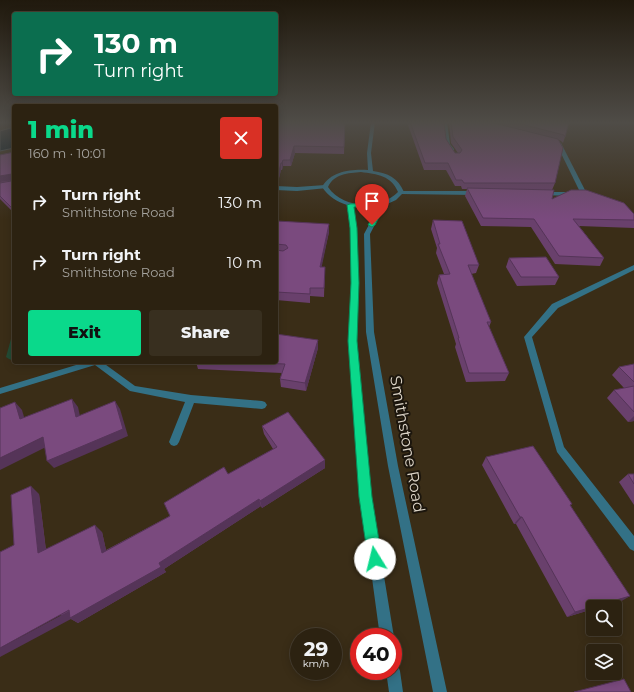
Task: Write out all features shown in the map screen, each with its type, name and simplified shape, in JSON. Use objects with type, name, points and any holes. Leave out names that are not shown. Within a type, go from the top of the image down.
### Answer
[{"type":"street","points":[[369,154],[371,172]]},
{"type":"street","points":[[565,154],[584,194]]},
{"type":"street","points":[[325,188],[330,179],[339,174],[350,172],[371,172],[390,177],[399,184],[401,192]]},
{"type":"street","points":[[278,188],[325,188]]},
{"type":"street","points":[[325,188],[336,200],[350,205],[379,205],[393,200],[401,192],[484,193]]},
{"type":"street","points":[[538,193],[584,194],[592,196]]},
{"type":"street","name":"Smithstone Road","points":[[383,203],[367,234],[370,332],[393,466],[440,692]]},
{"type":"street","points":[[350,205],[353,228],[355,283],[352,341],[366,497],[386,628]]},
{"type":"street","points":[[634,266],[555,306],[528,337],[560,449],[634,545]]},
{"type":"street","points":[[0,391],[89,364]]},
{"type":"street","points":[[99,364],[133,389],[191,398],[262,405]]},
{"type":"street","points":[[174,442],[191,398]]},
{"type":"street","points":[[394,680],[396,692]]},
{"type":"green space","points":[[12,335],[12,360],[6,357]]},
{"type":"building","points":[[12,154],[12,174],[0,176],[0,155]]},
{"type":"building","points":[[278,154],[292,154],[290,160],[283,160],[278,175]]},
{"type":"building","points":[[422,154],[562,154],[555,183],[464,183],[462,180],[456,180],[448,163],[425,163]]},
{"type":"building","points":[[12,174],[12,208],[0,196],[0,183],[11,181]]},
{"type":"building","points":[[467,188],[554,190],[552,199],[571,190],[586,190],[624,203],[634,214],[634,220],[573,219],[604,258],[559,256],[534,219],[483,218]]},
{"type":"building","points":[[433,220],[462,221],[479,265],[468,265],[491,322],[487,322],[509,373],[469,373],[439,275],[450,274],[438,244],[440,244]]},
{"type":"building","points":[[278,221],[329,224],[320,267],[325,267],[324,288],[310,288],[310,294],[278,292],[278,250],[283,251],[288,248],[286,245],[278,244]]},
{"type":"building","points":[[546,257],[559,277],[521,277],[509,258]]},
{"type":"building","points":[[278,334],[318,340],[305,383],[280,379],[285,364],[278,364]]},
{"type":"building","points":[[634,364],[634,382],[619,367]]},
{"type":"building","points":[[634,386],[634,412],[614,390]]},
{"type":"building","points":[[72,399],[76,417],[115,401],[123,429],[47,461],[43,437],[0,458],[0,408],[15,402],[20,419]]},
{"type":"building","points":[[288,412],[325,460],[260,501],[259,499],[159,563],[161,567],[70,618],[69,610],[0,648],[0,552],[14,545],[11,495],[31,486],[38,553],[95,525],[102,553],[170,516],[164,503],[224,467],[228,474],[277,447],[262,426]]},
{"type":"building","points":[[533,446],[572,504],[570,505],[630,596],[616,600],[586,600],[586,609],[575,612],[522,517],[520,517],[486,457]]},
{"type":"building","points":[[628,474],[634,474],[634,484]]},
{"type":"building","points":[[624,679],[631,692],[574,692],[622,680]]},
{"type":"route","points":[[372,225],[383,203],[379,205],[350,205],[353,228],[355,283],[352,341],[366,497],[375,559]]}]
